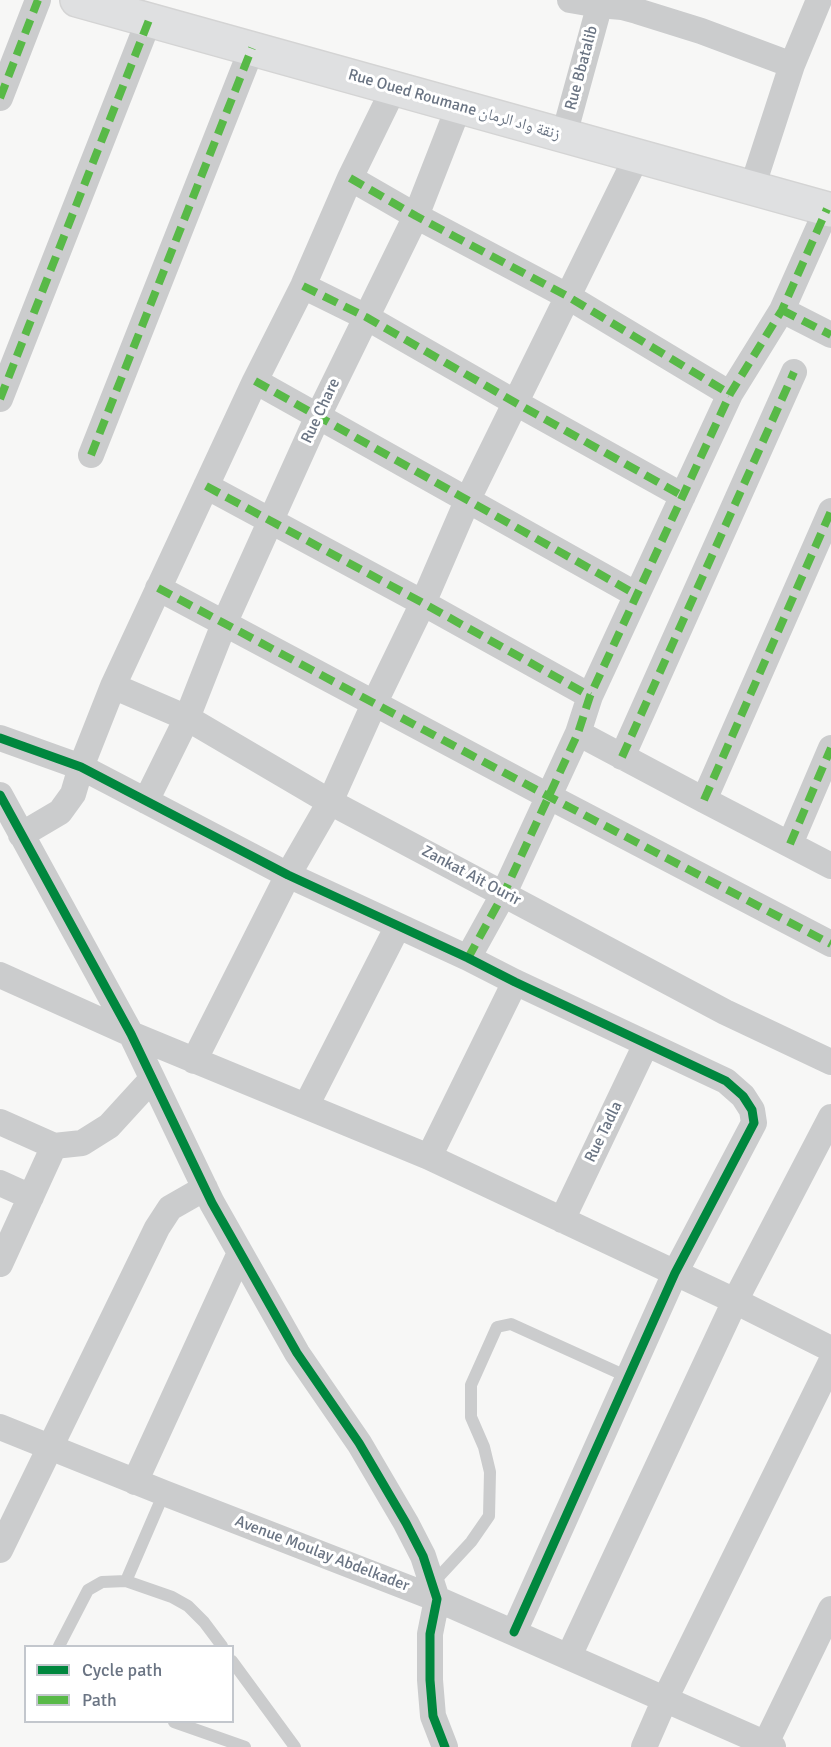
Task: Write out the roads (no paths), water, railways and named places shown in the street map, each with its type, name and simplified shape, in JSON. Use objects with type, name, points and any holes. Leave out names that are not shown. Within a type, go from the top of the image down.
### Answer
[{"type":"street","points":[[0,98],[38,0]]},
{"type":"street","name":"Rue Oued Roumane زنقة واد الرمان","points":[[77,0],[829,209]]},
{"type":"street","points":[[570,0],[600,3],[648,14],[792,64]]},
{"type":"street","points":[[752,188],[792,64],[819,0]]},
{"type":"street","name":"Rue Bbatalib","points":[[564,135],[600,3]]},
{"type":"street","points":[[0,399],[149,20]]},
{"type":"street","points":[[91,455],[252,48]]},
{"type":"street","points":[[21,835],[60,812],[73,794],[81,767],[113,686],[255,381],[303,286],[350,178],[394,88]]},
{"type":"street","name":"Rue Chare","points":[[146,801],[187,718],[224,624],[318,416],[416,216],[459,106]]},
{"type":"street","points":[[194,1061],[288,875],[330,802],[423,603],[468,499],[637,156]]},
{"type":"street","points":[[350,178],[416,216],[567,296],[730,394]]},
{"type":"street","points":[[468,958],[504,893],[578,733],[590,696],[730,394],[782,310],[829,209]]},
{"type":"street","points":[[303,286],[366,316],[683,496]]},
{"type":"street","points":[[782,310],[831,335]]},
{"type":"street","points":[[622,757],[794,372]]},
{"type":"street","points":[[255,381],[637,594]]},
{"type":"street","points":[[206,486],[590,696]]},
{"type":"street","points":[[704,800],[831,511]]},
{"type":"street","points":[[158,588],[831,944]]},
{"type":"street","name":"Zankat Ait Ourir","points":[[113,686],[187,718],[330,802],[725,1012],[831,1062]]},
{"type":"street","points":[[578,733],[831,866]]},
{"type":"street","points":[[0,738],[81,767],[288,875],[726,1081],[743,1096],[752,1110],[754,1123],[675,1273],[514,1632]]},
{"type":"street","points":[[790,844],[831,748]]},
{"type":"street","points":[[0,795],[131,1034],[205,1188],[240,1253],[297,1353],[359,1443],[423,1556],[435,1591],[430,1634],[430,1680],[434,1716],[445,1747]]},
{"type":"street","points":[[306,1106],[398,926]]},
{"type":"street","points":[[0,975],[194,1061],[429,1157],[735,1301],[831,1349]]},
{"type":"street","points":[[429,1157],[515,982]]},
{"type":"street","name":"Rue Tadla","points":[[562,1220],[646,1044]]},
{"type":"street","points":[[0,1122],[54,1146],[82,1143],[110,1126],[152,1079]]},
{"type":"street","points":[[569,1656],[735,1301],[831,1117]]},
{"type":"street","points":[[0,1264],[54,1146]]},
{"type":"street","points":[[0,1183],[31,1197]]},
{"type":"street","points":[[0,1550],[157,1228],[170,1208],[205,1188]]},
{"type":"street","points":[[135,1482],[240,1253]]},
{"type":"street","points":[[644,1747],[665,1699],[831,1362]]},
{"type":"street","name":"Avenue Moulay Abdelkader","points":[[0,1427],[164,1494],[435,1591],[514,1632],[767,1746]]},
{"type":"street","points":[[767,1746],[831,1609]]},
{"type":"lane","points":[[435,1591],[489,1516],[490,1472],[484,1447],[471,1417],[471,1385],[497,1327],[511,1324],[628,1377]]},
{"type":"lane","points":[[126,1581],[164,1494]]},
{"type":"lane","points":[[60,1645],[88,1590],[102,1582],[126,1581],[188,1606],[204,1622],[221,1645]]},
{"type":"lane","points":[[234,1664],[295,1747]]},
{"type":"lane","points":[[177,1723],[245,1747]]}]
